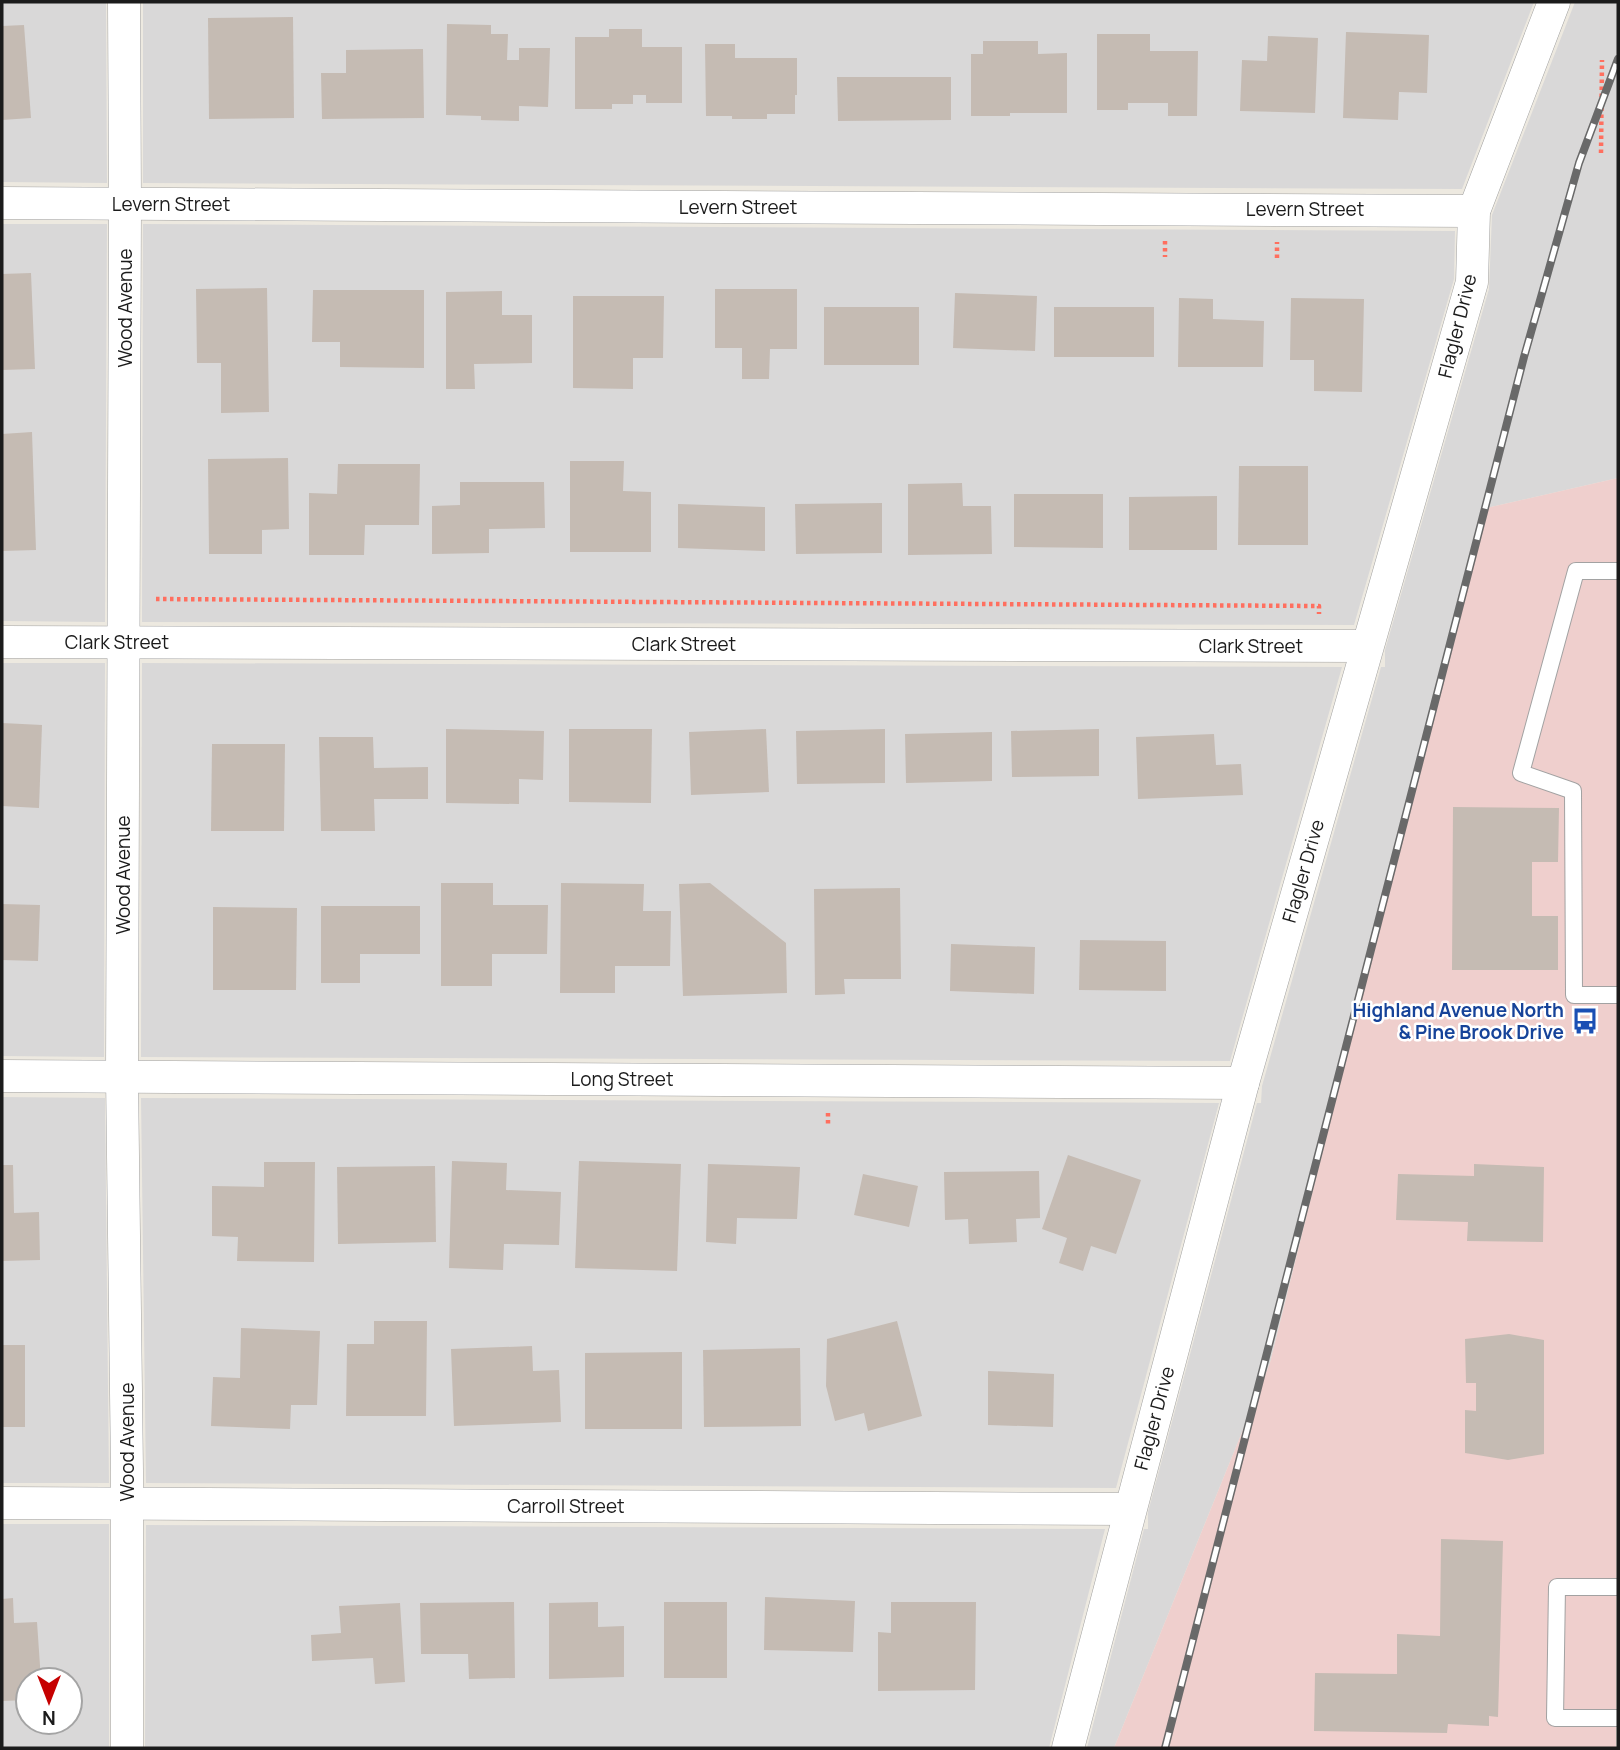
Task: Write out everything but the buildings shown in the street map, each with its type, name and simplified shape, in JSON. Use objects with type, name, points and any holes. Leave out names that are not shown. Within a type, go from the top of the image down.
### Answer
[{"type":"street","name":"Wood Avenue","points":[[124,2],[122,1077],[127,1748]]},
{"type":"street","name":"Flagler Drive","points":[[1068,1748],[1243,1083],[1472,282],[1474,211],[1554,2]]},
{"type":"street","name":"Levern Street","points":[[2,203],[1474,211]]},
{"type":"street","name":"Clark Street","points":[[2,642],[1367,646]]},
{"type":"street","name":"Long Street","points":[[2,1076],[1243,1083]]},
{"type":"street","name":"Carroll Street","points":[[2,1503],[1130,1509]]},
{"type":"lane","points":[[1618,570],[1576,571],[1521,773],[1573,791],[1574,995],[1618,995]]},
{"type":"lane","points":[[1618,1587],[1556,1587],[1555,1718],[1618,1718]]},
{"type":"path","points":[[1601,153],[1602,60]]},
{"type":"path","points":[[154,599],[1319,606],[1320,646]]},
{"type":"shaded area","points":[[2,2],[106,2],[107,183],[2,182]]},
{"type":"shaded area","points":[[143,2],[1534,2],[1462,189],[143,183]]},
{"type":"shaded area","points":[[1575,2],[1618,2],[1618,478],[1482,509],[1270,1363],[1114,1748],[1087,1748],[1144,1529],[1148,1529],[1148,1512],[1257,1103],[1261,1103],[1262,1086],[1381,667],[1385,667],[1385,650],[1489,289],[1492,215]]},
{"type":"shaded area","points":[[2,224],[107,224],[105,622],[2,621]]},
{"type":"shaded area","points":[[143,224],[1455,231],[1454,279],[1354,625],[142,622]]},
{"type":"shaded area","points":[[1618,478],[1616,1748],[1114,1748],[1270,1363],[1482,509]]},
{"type":"shaded area","points":[[2,663],[105,663],[104,1057],[2,1056]]},
{"type":"shaded area","points":[[142,663],[1342,667],[1230,1061],[141,1057]]},
{"type":"shaded area","points":[[1618,777],[1618,1271],[1617,1271]]},
{"type":"shaded area","points":[[2,1097],[105,1098],[109,1483],[2,1483]]},
{"type":"shaded area","points":[[141,1098],[1219,1103],[1116,1488],[146,1483]]},
{"type":"shaded area","points":[[2,1524],[109,1524],[109,1748],[2,1748]]},
{"type":"shaded area","points":[[146,1525],[1105,1529],[1049,1748],[145,1748]]},
{"type":"railway","points":[[1165,1748],[1524,357],[1579,163],[1618,59]]},
{"type":"place","name":"Highland Avenue North & Pine Brook Drive","points":[[1585,1021]]}]
